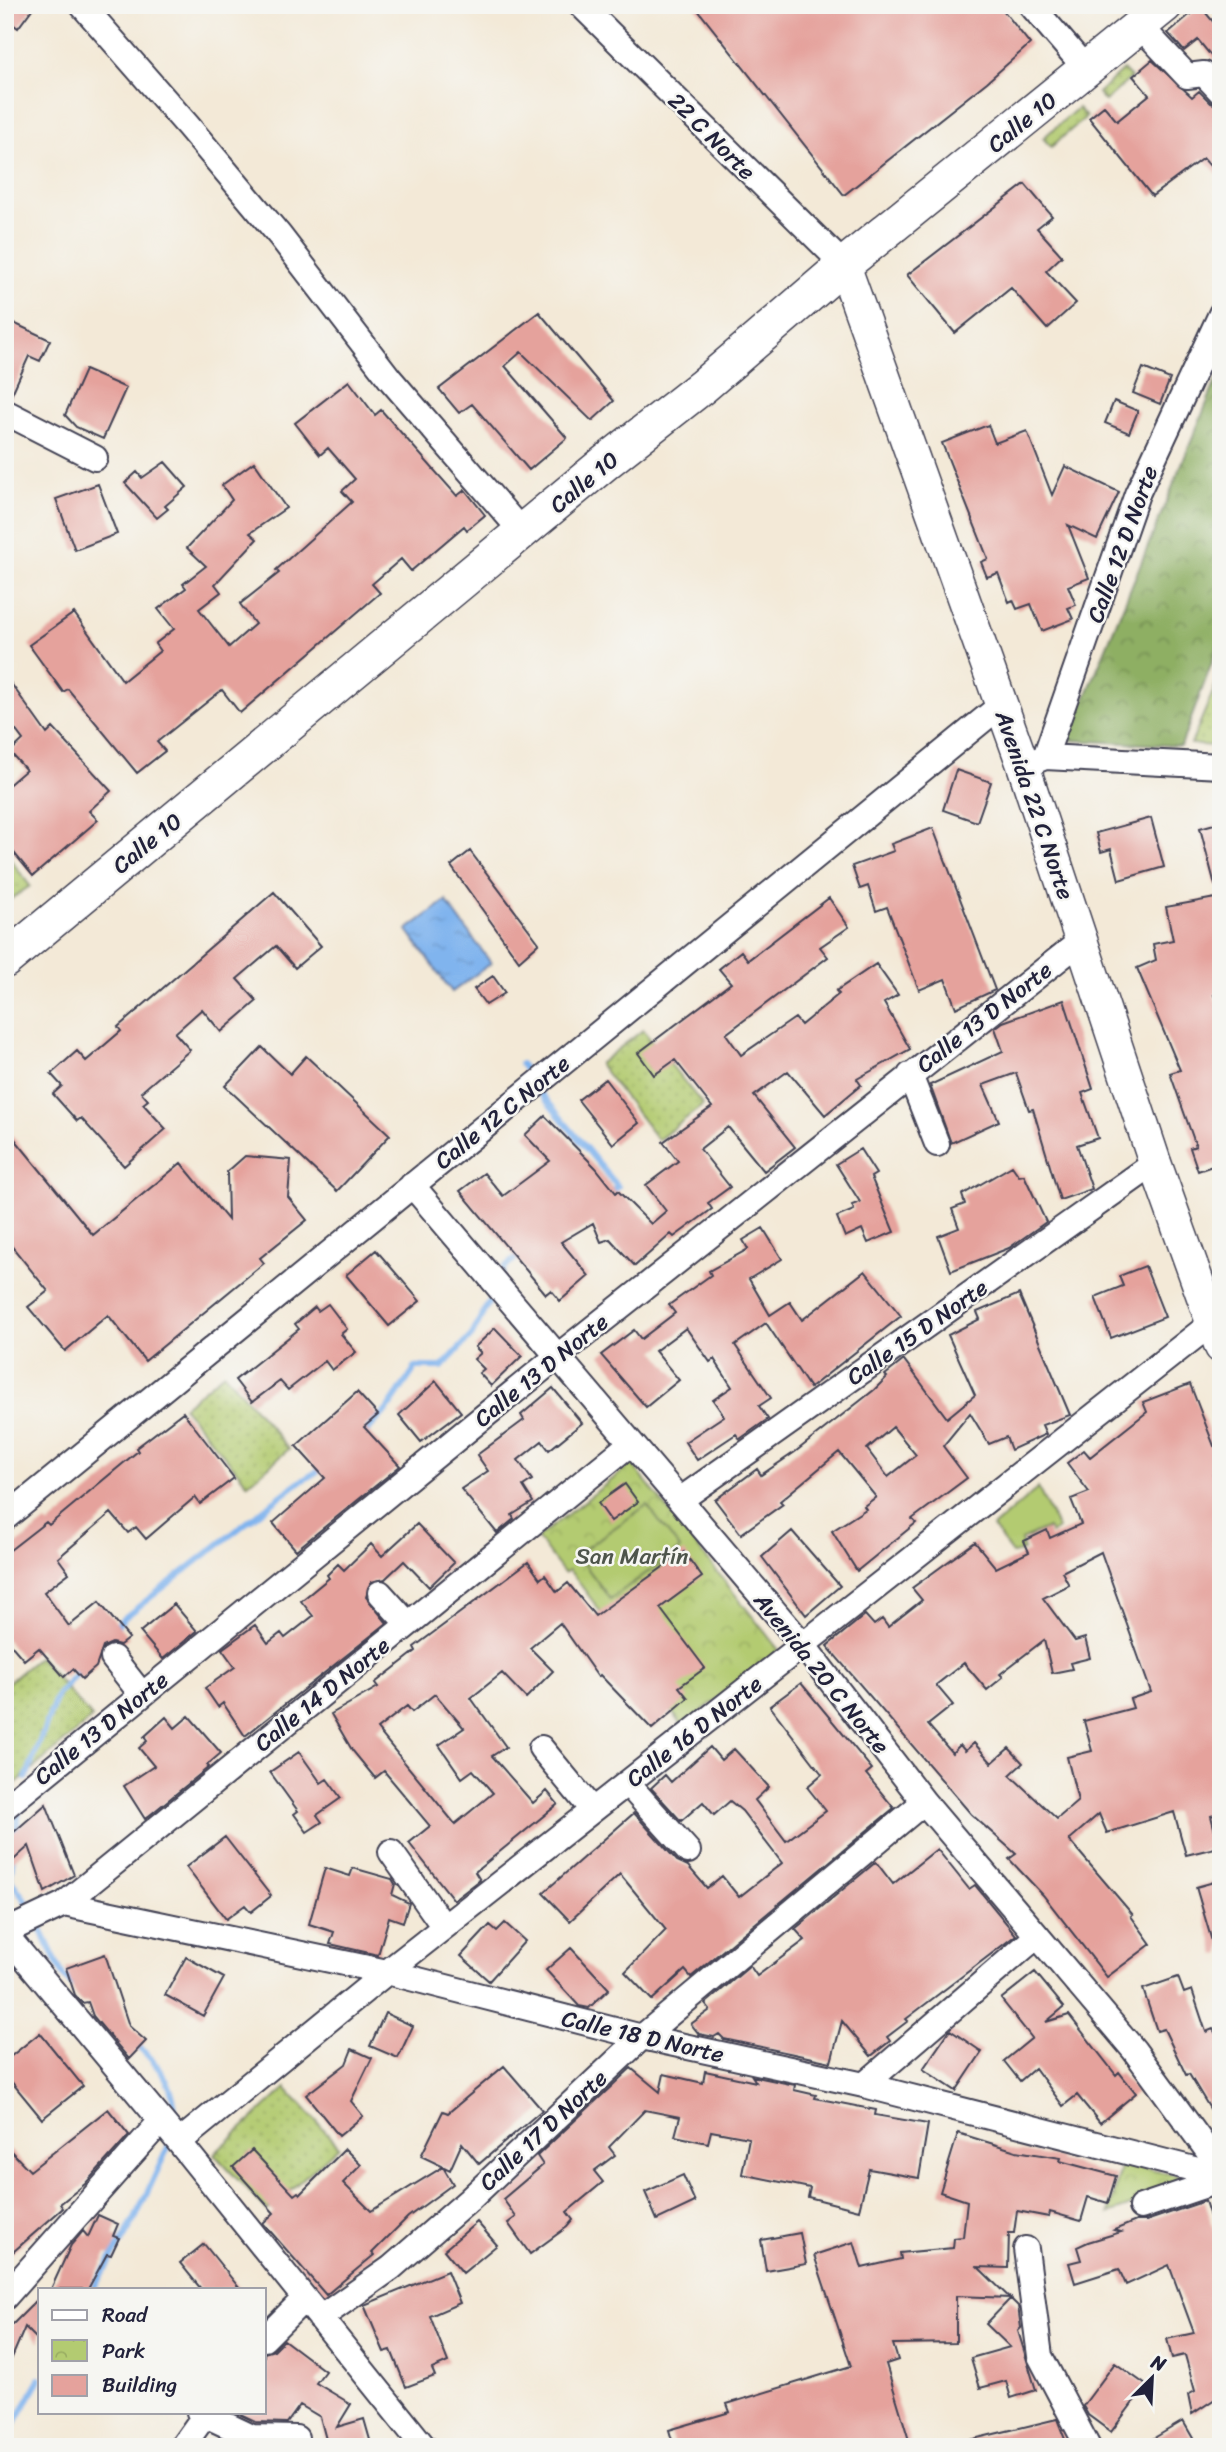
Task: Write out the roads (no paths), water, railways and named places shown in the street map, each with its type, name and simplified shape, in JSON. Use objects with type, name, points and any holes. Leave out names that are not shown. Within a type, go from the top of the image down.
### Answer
[{"type":"main road","name":"Calle 10","points":[[5,960],[844,265],[1153,16]]},
{"type":"street","points":[[82,5],[197,136],[280,236],[390,379],[523,533]]},
{"type":"street","name":"22 C Norte","points":[[581,5],[844,265]]},
{"type":"street","points":[[1031,5],[1087,70]]},
{"type":"street","points":[[1153,16],[1187,76],[1204,74],[1221,92]]},
{"type":"street","name":"Avenida 22 C Norte","points":[[844,265],[1000,706],[1034,761],[1081,941],[1155,1163],[1217,1335]]},
{"type":"street","name":"Calle 12 D Norte","points":[[1034,761],[1137,494],[1221,314]]},
{"type":"street","points":[[5,412],[95,458]]},
{"type":"street","name":"Calle 12 C Norte","points":[[5,1518],[1000,706]]},
{"type":"street","points":[[1034,761],[1221,766]]},
{"type":"street","name":"Calle 13 D Norte","points":[[5,1807],[558,1356],[1081,941]]},
{"type":"street","points":[[911,1075],[937,1144]]},
{"type":"street","name":"Calle 15 D Norte","points":[[680,1500],[1155,1163]]},
{"type":"street","name":"Avenida 20 C Norte","points":[[412,1185],[803,1645],[924,1802],[1134,2050],[1221,2169]]},
{"type":"street","name":"Calle 16 D Norte","points":[[5,2297],[170,2132],[387,1972],[803,1645],[1217,1335]]},
{"type":"street","name":"Calle 14 D Norte","points":[[5,1933],[64,1904],[631,1443]]},
{"type":"street","points":[[380,1593],[408,1624]]},
{"type":"street","points":[[113,1658],[142,1695]]},
{"type":"street","points":[[541,1748],[592,1810]]},
{"type":"street","points":[[627,1783],[688,1851]]},
{"type":"street","name":"Calle 17 D Norte","points":[[320,2318],[391,2267],[469,2200],[642,2037],[924,1802]]},
{"type":"street","points":[[391,1852],[444,1927]]},
{"type":"street","name":"Calle 18 D Norte","points":[[64,1904],[387,1972],[642,2037],[864,2085],[1221,2178]]},
{"type":"street","points":[[5,1933],[170,2132],[424,2447]]},
{"type":"street","points":[[864,2085],[1037,1936]]},
{"type":"street","points":[[1141,2207],[1221,2178]]},
{"type":"street","points":[[1026,2249],[1040,2356],[1088,2447]]},
{"type":"street","points":[[266,2337],[304,2299]]},
{"type":"street","points":[[182,2447],[203,2414]]},
{"type":"street","points":[[208,2414],[252,2437],[296,2438]]},
{"type":"water","points":[[446,901],[491,963],[452,992],[407,930]]},
{"type":"waterway","points":[[521,1064],[531,1080]]},
{"type":"waterway","points":[[537,1089],[618,1187],[607,1194]]},
{"type":"waterway","points":[[499,1280],[506,1266],[521,1254]]},
{"type":"waterway","points":[[363,1435],[387,1410],[416,1367],[442,1367],[472,1335],[495,1290]]},
{"type":"waterway","points":[[113,1630],[124,1618],[295,1485],[323,1468]]},
{"type":"waterway","points":[[26,1778],[57,1695],[81,1668]]},
{"type":"waterway","points":[[15,1838],[20,1804]]},
{"type":"waterway","points":[[13,1856],[10,1879],[33,1911]]},
{"type":"waterway","points":[[37,1921],[63,1976],[75,1987]]},
{"type":"waterway","points":[[134,2042],[159,2069],[171,2089],[175,2112],[173,2125]]},
{"type":"waterway","points":[[94,2288],[135,2219],[170,2143]]},
{"type":"waterway","points":[[5,2440],[38,2382]]},
{"type":"park label","name":"San Martín","points":[[632,1556]]}]
